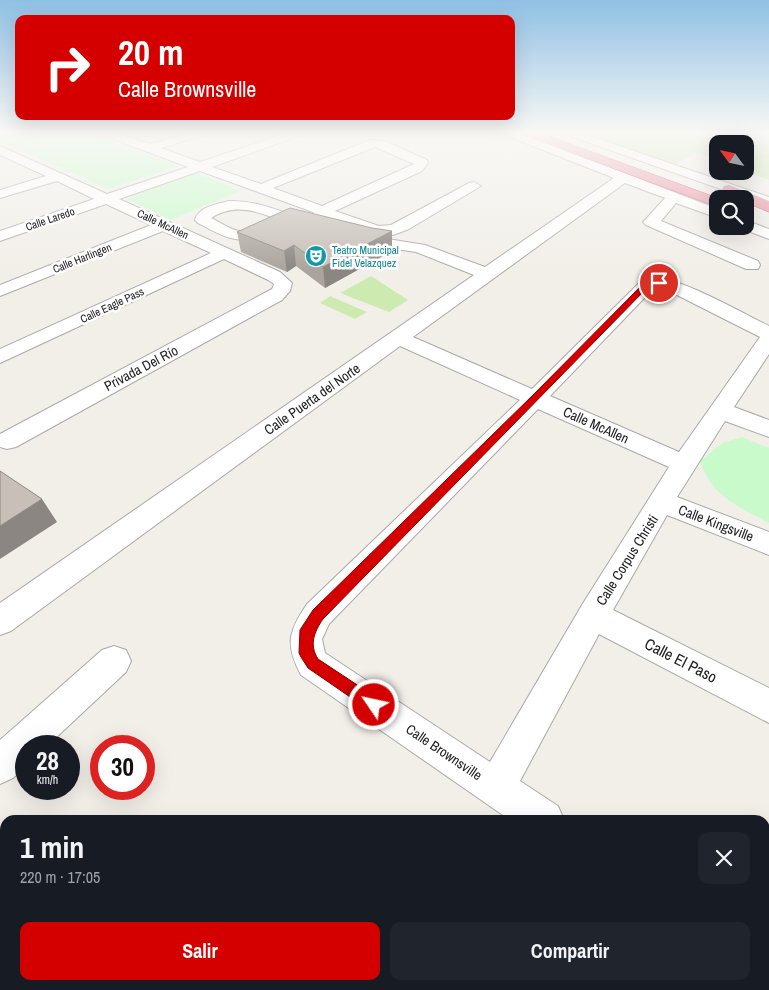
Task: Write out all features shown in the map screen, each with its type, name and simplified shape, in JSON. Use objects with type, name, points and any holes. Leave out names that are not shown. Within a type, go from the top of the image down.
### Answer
[{"type":"highway","points":[[654,179],[709,200]]},
{"type":"highway","points":[[685,179],[717,190]]},
{"type":"highway","points":[[754,202],[769,207]]},
{"type":"highway","points":[[757,202],[769,213]]},
{"type":"highway","points":[[754,217],[769,223]]},
{"type":"street","points":[[0,194],[50,179]]},
{"type":"street","name":"Calle McAllen","points":[[62,179],[109,198],[274,276],[283,283],[281,290],[276,296]]},
{"type":"street","name":"Calle Laredo","points":[[0,236],[164,179]]},
{"type":"street","points":[[233,179],[366,228],[385,232],[404,226],[474,186]]},
{"type":"street","points":[[260,189],[285,179]]},
{"type":"street","points":[[320,212],[390,179]]},
{"type":"street","name":"Calle Puerta del Norte","points":[[0,621],[621,179]]},
{"type":"street","points":[[630,179],[709,211]]},
{"type":"street","points":[[697,179],[720,190]]},
{"type":"street","points":[[734,179],[748,185],[755,192],[757,202]]},
{"type":"street","points":[[674,197],[651,222],[752,264]]},
{"type":"street","points":[[287,220],[321,229]]},
{"type":"street","name":"Calle Harlingen","points":[[0,291],[164,225]]},
{"type":"street","points":[[754,228],[769,234]]},
{"type":"street","points":[[338,233],[373,242],[419,248],[488,274]]},
{"type":"street","name":"Calle Eagle Pass","points":[[0,357],[224,253]]},
{"type":"street","name":"Calle Brownsville","points":[[536,815],[313,664],[306,653],[307,630],[318,614],[645,287],[650,284],[659,283],[674,287],[769,334]]},
{"type":"street","name":"Privada Del Río","points":[[7,440],[276,296]]},
{"type":"street","name":"Calle McAllen","points":[[398,338],[684,464]]},
{"type":"street","name":"Calle Corpus Christi","points":[[496,788],[593,615],[684,464],[769,339]]},
{"type":"street","points":[[722,410],[769,429]]},
{"type":"street","name":"Calle Kingsville","points":[[662,502],[769,544]]},
{"type":"street","name":"Calle El Paso","points":[[593,615],[769,706]]},
{"type":"street","points":[[0,764],[114,661]]},
{"type":"green space","points":[[86,179],[139,179],[108,189]]},
{"type":"green space","points":[[179,179],[212,179],[241,191],[170,220],[126,198]]},
{"type":"green space","points":[[371,276],[408,300],[389,312],[340,293]]},
{"type":"green space","points":[[330,296],[367,312],[355,319],[320,303]]},
{"type":"green space","points":[[742,437],[769,448],[769,523],[737,506],[719,492],[711,483],[700,461],[722,443]]},
{"type":"building","points":[[290,208],[392,231],[323,267],[294,245],[284,251],[237,232]]},
{"type":"building","points":[[0,471],[42,499],[0,526]]},
{"type":"place","name":"Teatro Municipal Fidel Velazquez","points":[[316,256]]},
{"type":"route","points":[[374,705],[313,664],[306,653],[307,630],[318,614],[645,287],[650,284],[659,283]]}]
